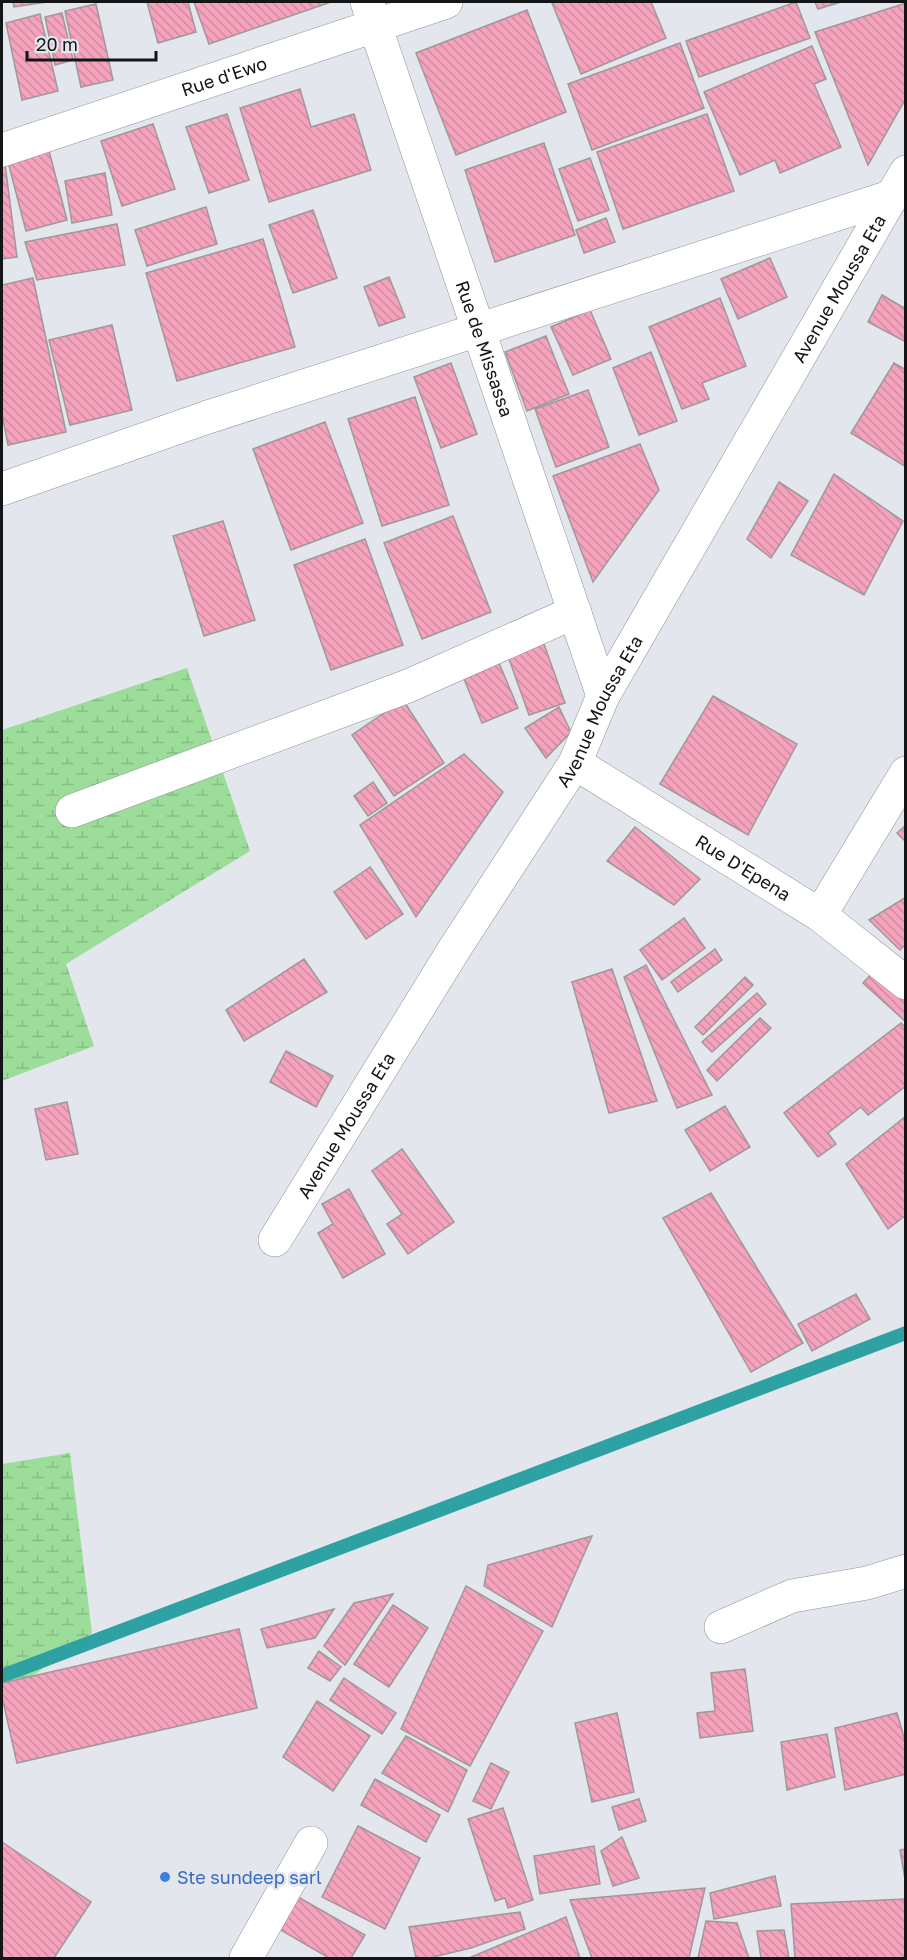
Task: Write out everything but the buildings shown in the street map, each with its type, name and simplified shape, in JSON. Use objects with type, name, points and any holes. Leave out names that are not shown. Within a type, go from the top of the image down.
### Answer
[{"type":"street","name":"Rue d'Ewo","points":[[2,150],[371,13],[446,2]]},
{"type":"street","name":"Rue de Missassa","points":[[371,13],[603,696]]},
{"type":"street","points":[[2,489],[208,417],[479,330],[898,184]]},
{"type":"street","name":"Avenue Moussa Eta","points":[[275,1240],[455,948],[575,763],[603,696],[898,184]]},
{"type":"street","points":[[72,811],[408,686],[575,612]]},
{"type":"street","name":"Rue D'Epena","points":[[575,763],[820,915],[906,983]]},
{"type":"street","points":[[820,915],[906,773]]},
{"type":"street","points":[[721,1627],[792,1596],[867,1583],[906,1571]]},
{"type":"street","points":[[246,1959],[311,1843]]},
{"type":"green space","points":[[187,668],[250,851],[66,964],[94,1046],[2,1081],[2,730]]},
{"type":"green space","points":[[70,1453],[92,1633],[2,1698],[2,1464]]},
{"type":"waterway","points":[[2,1676],[906,1333]]},
{"type":"place","name":"Ste sundeep sarl","points":[[165,1877]]}]
